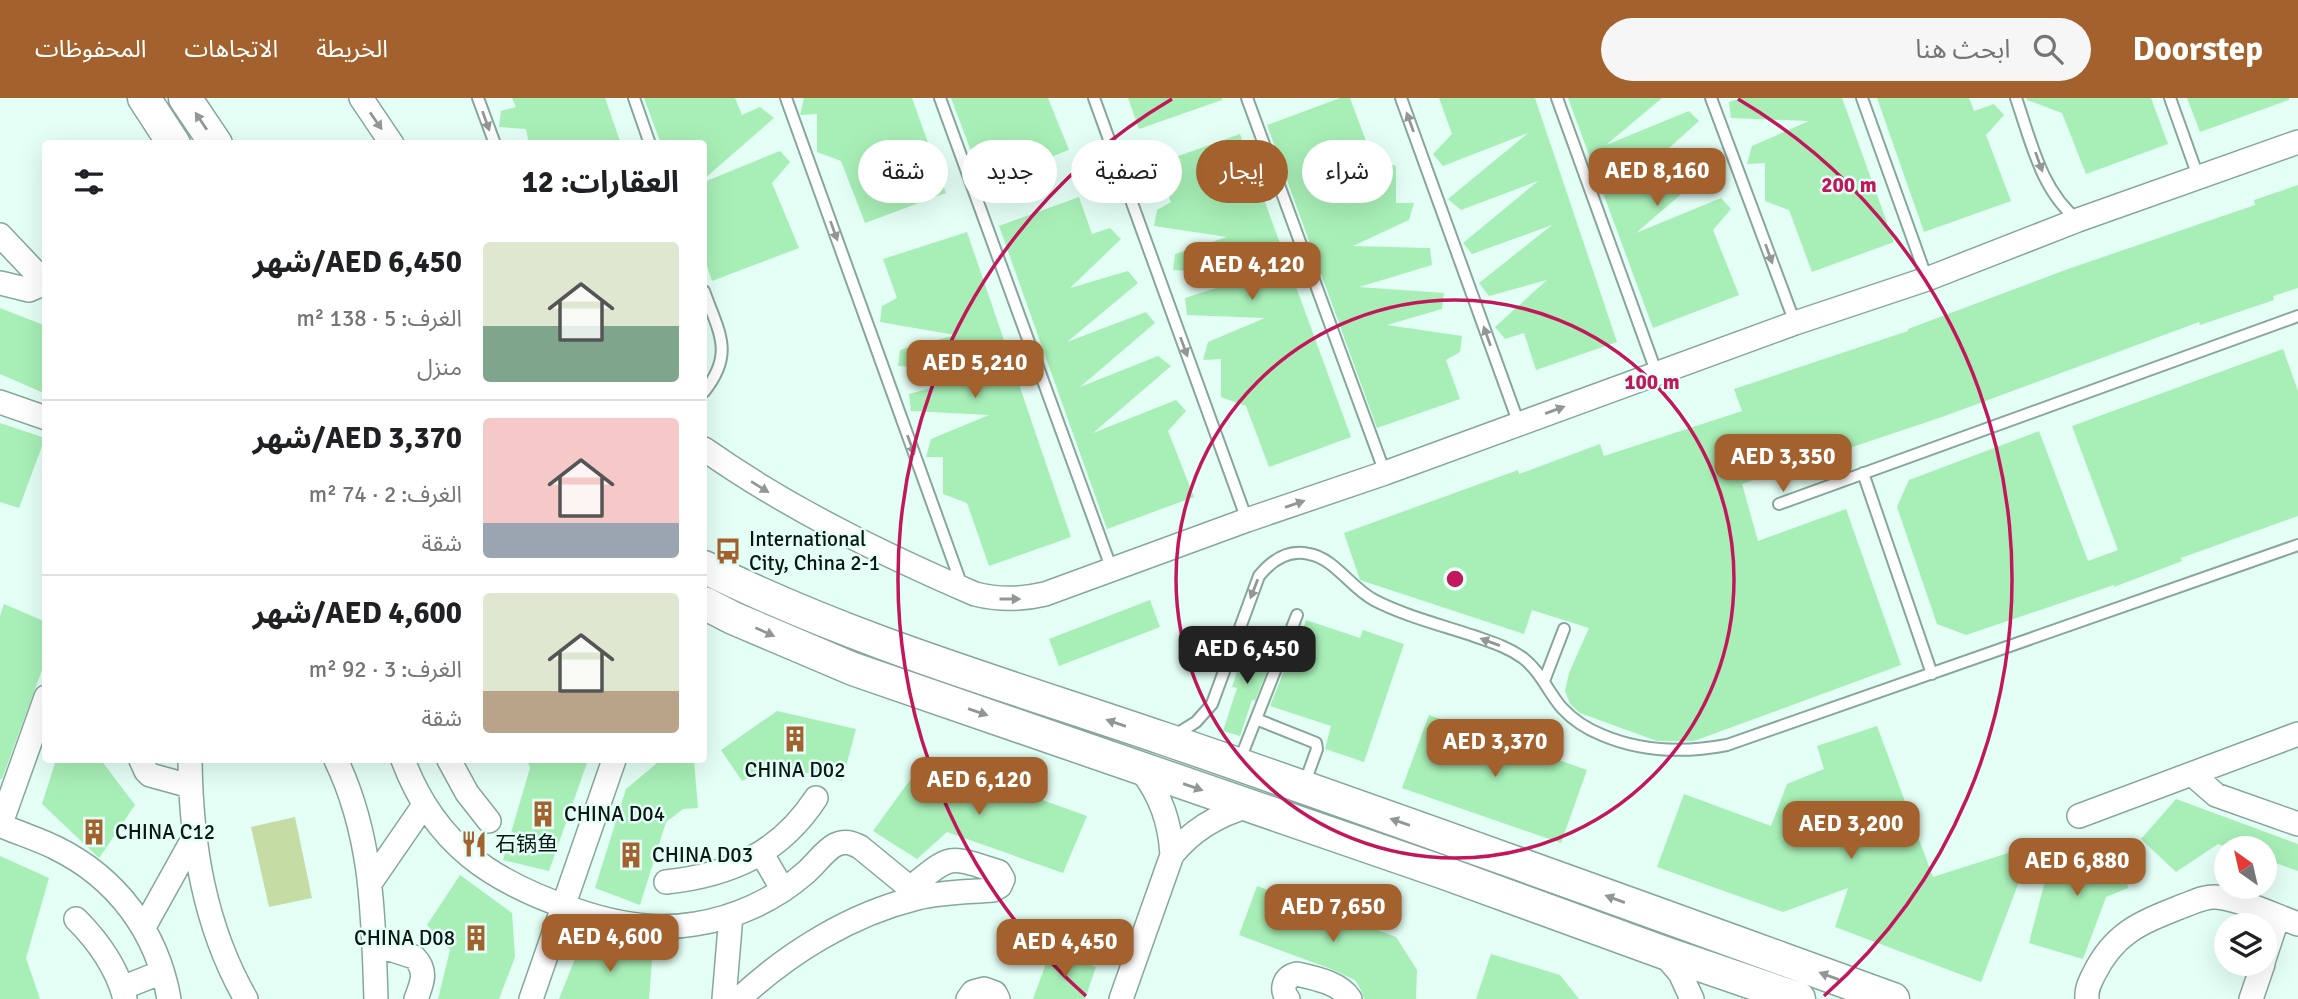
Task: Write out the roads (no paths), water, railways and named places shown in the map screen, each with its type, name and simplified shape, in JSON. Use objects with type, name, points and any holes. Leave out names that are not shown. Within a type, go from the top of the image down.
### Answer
[{"type":"street","points":[[144,98],[171,140]]},
{"type":"street","points":[[159,98],[165,102],[175,98]]},
{"type":"street","points":[[185,98],[213,140]]},
{"type":"street","points":[[361,98],[389,140]]},
{"type":"street","points":[[707,451],[821,523],[963,589],[992,598],[1027,598],[1385,473],[1795,323],[1927,279],[2078,220],[2298,142]]},
{"type":"street","points":[[0,235],[39,278],[36,287],[29,290],[0,283]]},
{"type":"street","points":[[0,402],[42,417]]},
{"type":"street","points":[[707,568],[860,636],[1162,738],[1893,999]]},
{"type":"street","points":[[707,607],[718,621],[1442,872],[1775,996]]},
{"type":"street","points":[[42,708],[0,826],[54,846],[112,887],[144,927],[162,972],[169,999]]},
{"type":"street","points":[[2079,816],[2298,734]]},
{"type":"street","points":[[142,763],[150,775],[190,786]]},
{"type":"street","points":[[190,763],[194,838],[204,894],[224,956],[246,999]]},
{"type":"street","points":[[337,763],[360,825],[371,882],[376,999]]},
{"type":"street","points":[[405,763],[424,805],[438,825],[474,861],[516,888],[610,920],[654,926],[693,925],[731,915],[783,890],[808,871],[830,848],[843,842],[860,847],[916,893],[821,939],[769,973],[739,999]]},
{"type":"street","points":[[451,763],[467,793],[489,821]]},
{"type":"street","points":[[531,999],[613,763]]},
{"type":"street","points":[[1142,770],[1151,782],[1164,810],[1172,855]]},
{"type":"street","points":[[2192,774],[2206,788],[2226,799],[2298,824]]},
{"type":"street","points":[[666,882],[715,874],[762,854],[797,824],[816,798]]},
{"type":"street","points":[[371,882],[424,805]]},
{"type":"street","points":[[1121,999],[1172,855],[1181,843],[1206,823],[1248,806]]},
{"type":"street","points":[[144,927],[194,838]]},
{"type":"street","points":[[762,854],[783,890]]},
{"type":"street","points":[[1442,872],[1483,876],[1528,890],[1538,886],[1540,880],[1536,870]]},
{"type":"street","points":[[2087,999],[2088,987],[2108,950],[2129,930],[2149,919],[2200,900],[2214,897],[2228,899],[2288,920],[2277,937]]},
{"type":"street","points":[[724,999],[731,915]]},
{"type":"street","points":[[76,919],[104,951],[124,994],[162,972]]},
{"type":"street","points":[[374,944],[414,957],[418,961],[423,978],[416,999]]},
{"type":"street","points":[[1662,952],[1680,973],[1692,999]]},
{"type":"street","points":[[1289,999],[1284,984],[1297,974],[1334,985],[1350,999]]},
{"type":"street","points":[[2251,999],[2259,976]]},
{"type":"street","points":[[968,999],[973,992],[984,989],[995,993],[998,999]]},
{"type":"lane","points":[[478,98],[494,140]]},
{"type":"lane","points":[[634,98],[649,140]]},
{"type":"lane","points":[[786,98],[963,589]]},
{"type":"lane","points":[[940,98],[1112,570]]},
{"type":"lane","points":[[1094,98],[1247,520]]},
{"type":"lane","points":[[1247,98],[1385,473]]},
{"type":"lane","points":[[1401,98],[1519,424]]},
{"type":"lane","points":[[1557,98],[1657,374]]},
{"type":"lane","points":[[1711,98],[1795,323]]},
{"type":"lane","points":[[1862,98],[1927,279]]},
{"type":"lane","points":[[2016,98],[2046,182],[2059,204],[2078,220]]},
{"type":"lane","points":[[2170,98],[2199,179]]},
{"type":"lane","points":[[707,300],[722,350],[719,369],[707,387]]},
{"type":"lane","points":[[1779,504],[2298,316]]},
{"type":"lane","points":[[1863,473],[1932,674]]},
{"type":"lane","points":[[1162,738],[1186,730],[1205,714],[1212,704],[1259,576],[1281,556],[1295,553],[1323,559],[1358,590],[1387,606],[1512,651],[1535,669],[1562,707],[1588,729],[1641,747],[1685,751],[1727,745],[2298,545]]},
{"type":"lane","points":[[1238,765],[1297,615]]},
{"type":"lane","points":[[1544,681],[1564,629]]},
{"type":"lane","points":[[1256,719],[1316,743],[1317,749],[1303,788]]},
{"type":"place","name":"International City, China 2-1","points":[[728,551]]},
{"type":"place","name":"CHINA D02","points":[[795,739]]},
{"type":"place","name":"CHINA D04","points":[[543,814]]},
{"type":"place","name":"CHINA C12","points":[[94,832]]},
{"type":"place","name":"石锅鱼","points":[[474,844]]},
{"type":"place","name":"CHINA D03","points":[[631,855]]},
{"type":"place","name":"CHINA D08","points":[[476,938]]}]
